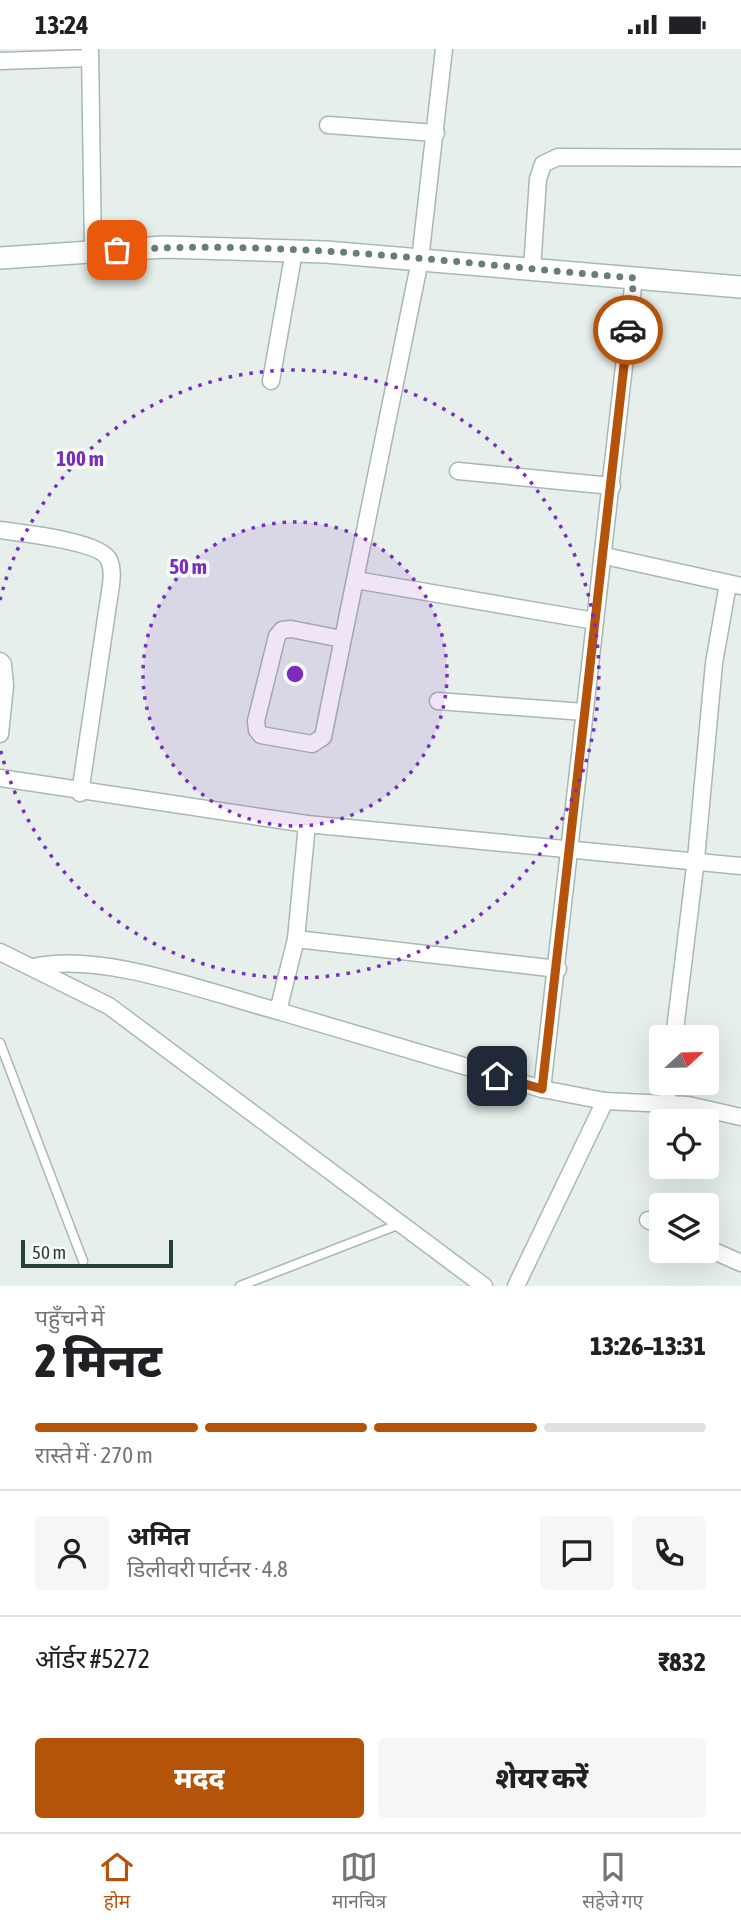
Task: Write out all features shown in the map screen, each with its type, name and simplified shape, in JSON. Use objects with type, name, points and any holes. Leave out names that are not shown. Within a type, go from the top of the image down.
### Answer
[{"type":"main road","points":[[0,258],[164,247],[294,251],[741,287]]},
{"type":"street","points":[[342,639],[291,629],[282,630],[277,636],[256,721],[257,730],[261,734],[312,744],[323,737],[420,260],[444,49]]},
{"type":"street","points":[[0,61],[90,54],[93,252]]},
{"type":"street","points":[[328,125],[436,133]]},
{"type":"street","points":[[532,270],[538,179],[543,164],[558,157],[741,158]]},
{"type":"street","points":[[271,381],[294,251]]},
{"type":"street","points":[[542,1089],[558,969],[584,712],[605,556],[634,278]]},
{"type":"street","points":[[458,471],[612,486]]},
{"type":"street","points":[[0,530],[63,540],[98,550],[108,557],[112,573],[110,598],[80,793]]},
{"type":"street","points":[[605,556],[734,585],[714,663],[696,859],[676,1025]]},
{"type":"street","points":[[356,580],[595,621]]},
{"type":"street","points":[[0,661],[3,664],[5,686],[0,734]]},
{"type":"street","points":[[438,701],[584,712]]},
{"type":"street","points":[[0,778],[80,793],[307,824],[696,859],[741,866]]},
{"type":"street","points":[[278,1011],[296,939],[307,824]]},
{"type":"street","points":[[296,939],[558,969]]},
{"type":"street","points":[[0,952],[109,1006],[484,1286]]},
{"type":"street","points":[[34,967],[58,961],[123,970],[278,1011],[542,1089],[605,1101],[666,1103],[741,1117]]},
{"type":"street","points":[[666,1103],[667,1095]]},
{"type":"street","points":[[516,1286],[605,1101]]},
{"type":"street","points":[[719,1253],[741,1263]]},
{"type":"lane","points":[[0,1043],[9,1073],[83,1261]]},
{"type":"lane","points":[[0,1076],[9,1073]]},
{"type":"lane","points":[[240,1286],[400,1224]]},
{"type":"way so far","points":[[117,250],[164,247],[326,252],[634,278],[628,330]]},
{"type":"route","points":[[497,1076],[542,1089],[558,969],[584,712],[605,556],[628,330]]}]
